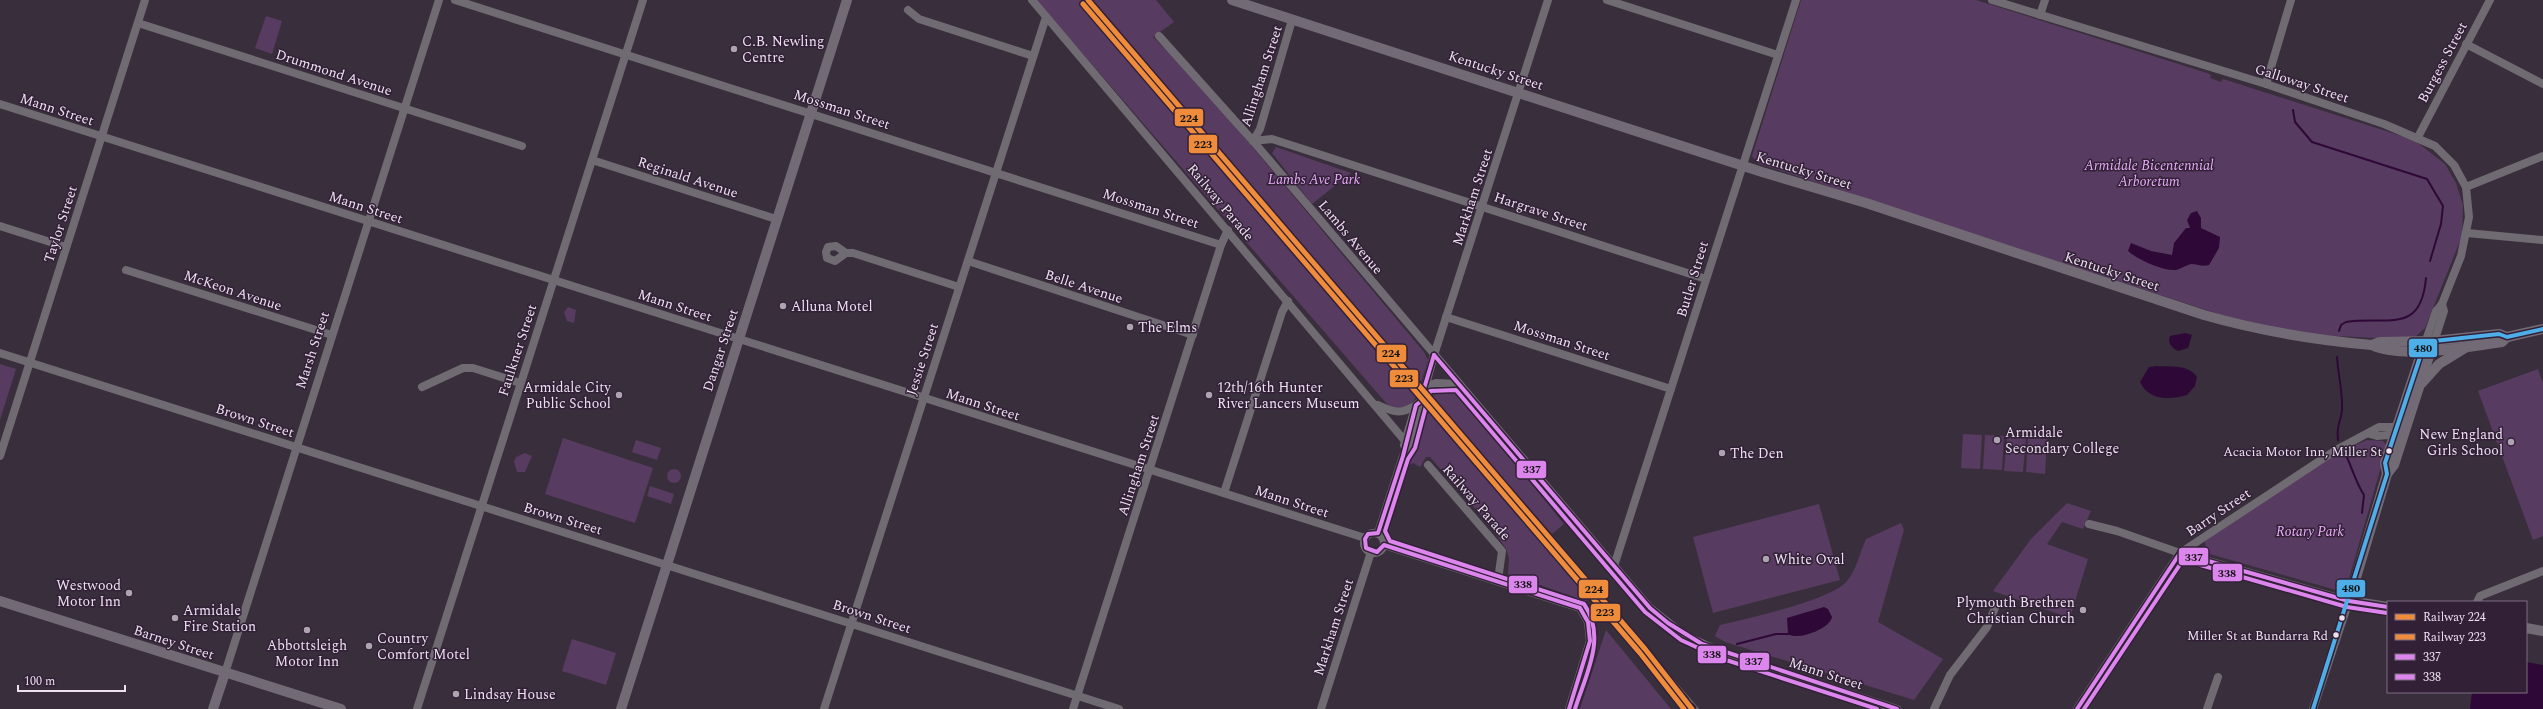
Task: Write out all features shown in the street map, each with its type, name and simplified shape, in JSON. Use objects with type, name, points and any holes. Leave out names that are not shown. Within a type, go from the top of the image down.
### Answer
[{"type":"main road","name":"Dangar Street","points":[[620,709],[847,0]]},
{"type":"main road","name":"Kentucky Street","points":[[1232,0],[1742,165],[1866,203],[2204,316],[2250,328],[2294,337],[2372,345],[2380,342],[2428,346]]},
{"type":"main road","points":[[2428,346],[2466,347],[2502,342],[2507,337],[2543,329]]},
{"type":"main road","points":[[2428,346],[2499,334],[2507,337]]},
{"type":"main road","points":[[2387,607],[2349,600],[2387,474],[2385,463],[2420,385],[2428,346]]},
{"type":"main road","points":[[2401,430],[2428,346]]},
{"type":"main road","points":[[2420,385],[2439,364],[2466,347]]},
{"type":"main road","name":"Barney Street","points":[[0,601],[341,709]]},
{"type":"main road","points":[[2527,628],[2543,631]]},
{"type":"main road","name":"Marsh Street","points":[[213,709],[225,673]]},
{"type":"street","name":"Taylor Street","points":[[0,456],[145,0]]},
{"type":"street","name":"Marsh Street","points":[[225,673],[439,0]]},
{"type":"street","name":"Mossman Street","points":[[455,0],[1221,245]]},
{"type":"street","name":"Faulkner Street","points":[[417,709],[643,0]]},
{"type":"street","name":"Railway Parade","points":[[1032,0],[1374,402],[1405,441]]},
{"type":"street","name":"Markham Street","points":[[1378,533],[1403,456],[1405,441],[1426,386],[1446,317],[1483,206],[1548,0]]},
{"type":"street","points":[[1607,0],[1778,55]]},
{"type":"street","name":"Butler Street","points":[[1614,566],[1796,0]]},
{"type":"street","name":"Galloway Street","points":[[1992,0],[2266,84],[2418,137],[2435,146],[2454,165],[2466,187],[2469,205],[2467,233],[2442,304],[2436,311],[2428,346]]},
{"type":"street","points":[[2040,15],[2045,0]]},
{"type":"street","points":[[2266,84],[2291,0]]},
{"type":"street","name":"Burgess Street","points":[[2418,137],[2490,0]]},
{"type":"street","points":[[908,10],[919,19],[1034,56]]},
{"type":"street","name":"Jessie Street","points":[[824,709],[1046,17]]},
{"type":"street","name":"Allingham Street","points":[[1253,141],[1260,129],[1292,20]]},
{"type":"street","name":"Drummond Avenue","points":[[138,23],[522,146]]},
{"type":"street","name":"Lambs Avenue","points":[[1159,36],[1253,141],[1614,566]]},
{"type":"street","points":[[2466,44],[2543,84]]},
{"type":"street","name":"Mann Street","points":[[0,104],[1365,538]]},
{"type":"street","name":"Hargrave Street","points":[[1253,141],[1272,140],[1706,278]]},
{"type":"street","points":[[2466,187],[2543,156]]},
{"type":"street","name":"Reginald Avenue","points":[[592,160],[776,219]]},
{"type":"street","points":[[0,226],[66,247]]},
{"type":"street","name":"Allingham Street","points":[[1073,709],[1221,245],[1228,230]]},
{"type":"street","points":[[2467,233],[2543,240]]},
{"type":"street","points":[[846,253],[853,253],[959,287]]},
{"type":"street","name":"Belle Avenue","points":[[968,261],[1193,336]]},
{"type":"street","name":"McKeon Avenue","points":[[126,270],[332,336]]},
{"type":"street","points":[[1224,493],[1282,312],[1288,301]]},
{"type":"street","name":"Mossman Street","points":[[1446,317],[1670,389]]},
{"type":"street","name":"Brown Street","points":[[0,353],[667,564],[1118,709]]},
{"type":"street","points":[[422,387],[463,368],[473,368],[520,383]]},
{"type":"street","points":[[1426,386],[1436,383],[1459,384]]},
{"type":"street","name":"Railway Parade","points":[[1374,402],[1396,412],[1407,411],[1418,404]]},
{"type":"street","name":"Markham Street","points":[[1403,456],[1409,446],[1421,409],[1418,404]]},
{"type":"street","name":"Barry Street","points":[[2077,709],[2180,553],[2336,450],[2370,434],[2377,436],[2401,430]]},
{"type":"street","name":"Railway Parade","points":[[1428,465],[1502,551],[1498,580]]},
{"type":"street","points":[[2089,524],[2117,531],[2180,553],[2349,600],[2313,709]]},
{"type":"street","points":[[1371,533],[1378,533],[1384,539],[1384,545],[1377,552],[1370,552],[1364,545],[1365,538],[1371,533]]},
{"type":"street","points":[[1384,545],[1498,580],[1580,608],[1588,622],[1590,641],[1569,709]]},
{"type":"street","name":"Markham Street","points":[[1321,709],[1370,552]]},
{"type":"street","name":"Mann Street","points":[[1614,566],[1650,608],[1684,635],[1702,644],[1897,709]]},
{"type":"street","points":[[2478,601],[2480,596],[2543,571]]},
{"type":"street","points":[[1934,709],[1950,675],[1988,627],[1995,608]]},
{"type":"street","points":[[2207,709],[2218,677]]},
{"type":"green space","points":[[1036,0],[1081,0],[1194,128],[1418,393],[1410,405],[1397,408],[1387,404]]},
{"type":"green space","points":[[1093,0],[1156,0],[1174,22],[1153,37],[1198,82],[1424,352],[1428,360],[1421,383]]},
{"type":"green space","name":"Armidale Bicentennial Arboretum","points":[[1801,0],[1976,0],[2207,73],[2211,75],[2210,78],[2221,82],[2223,79],[2414,140],[2445,164],[2456,183],[2463,205],[2462,236],[2425,328],[2414,338],[2376,338],[2316,335],[2246,323],[1757,163],[1752,156]]},
{"type":"green space","points":[[266,16],[282,21],[272,54],[255,48]]},
{"type":"green space","name":"Lambs Ave Park","points":[[1276,147],[1351,173],[1312,204],[1272,153]]},
{"type":"green space","points":[[568,307],[576,310],[574,323],[567,321],[564,312]]},
{"type":"green space","points":[[0,364],[16,369],[0,420]]},
{"type":"green space","name":"New England Girls School","points":[[2538,369],[2543,383],[2543,536],[2533,540],[2478,391]]},
{"type":"green space","points":[[1445,387],[1456,391],[1564,524],[1552,534],[1430,396],[1436,389]]},
{"type":"green space","points":[[1427,399],[1572,572],[1590,598],[1584,603],[1574,597],[1520,578],[1514,580],[1508,574],[1509,558],[1506,549],[1493,529],[1430,457],[1426,457],[1420,467],[1413,463],[1409,465]]},
{"type":"green space","points":[[1963,434],[1982,435],[1980,469],[1961,468]]},
{"type":"green space","points":[[1985,435],[2004,436],[2002,470],[1983,469]]},
{"type":"green space","points":[[2007,437],[2026,438],[2023,472],[2004,471]]},
{"type":"green space","points":[[563,438],[653,468],[635,523],[545,494]]},
{"type":"green space","points":[[2028,438],[2047,439],[2045,474],[2026,472]]},
{"type":"green space","points":[[636,440],[661,448],[657,460],[632,452]]},
{"type":"green space","name":"Rotary Park","points":[[2367,440],[2383,441],[2387,446],[2346,589],[2336,590],[2206,553],[2205,541],[2336,453]]},
{"type":"green space","points":[[525,453],[532,456],[525,472],[517,472],[514,462],[516,457]]},
{"type":"green space","points":[[674,469],[679,471],[681,476],[679,481],[674,483],[669,481],[667,476],[669,471]]},
{"type":"green space","points":[[650,486],[674,494],[671,504],[647,496]]},
{"type":"green space","points":[[2067,503],[2091,511],[2083,529],[2062,522],[2047,544],[2088,559],[2070,618],[1993,591],[2031,539]]},
{"type":"green space","name":"White Oval","points":[[1819,504],[1840,580],[1713,613],[1693,537]]},
{"type":"green space","points":[[1901,523],[1904,530],[1878,622],[1943,659],[1914,700],[1725,642],[1715,636],[1720,625],[1788,608],[1807,602],[1838,588],[1847,581],[1853,572],[1866,539]]},
{"type":"green space","points":[[1606,630],[1671,709],[1580,709]]},
{"type":"green space","points":[[572,639],[616,653],[606,685],[562,671]]},
{"type":"shaded area","points":[[2197,211],[2201,218],[2201,228],[2220,237],[2219,248],[2209,265],[2202,266],[2191,264],[2176,270],[2164,269],[2138,258],[2128,251],[2131,243],[2151,251],[2172,255],[2174,243],[2186,228],[2190,228],[2187,220],[2191,213]]},
{"type":"shaded area","points":[[2185,333],[2192,335],[2188,348],[2178,351],[2171,345],[2169,341],[2170,336]]},
{"type":"shaded area","points":[[2149,367],[2179,367],[2189,370],[2197,377],[2195,386],[2187,395],[2180,397],[2160,398],[2154,396],[2144,388],[2140,382]]},
{"type":"shaded area","points":[[1824,607],[1828,609],[1832,617],[1826,626],[1813,633],[1805,635],[1792,636],[1788,634],[1787,618]]},
{"type":"shaded area","points":[[2527,662],[2543,665],[2543,709],[2470,709],[2472,693],[2527,693]]},
{"type":"waterway","points":[[2293,110],[2295,122],[2312,142],[2427,179],[2443,206],[2441,224],[2430,261]]},
{"type":"waterway","points":[[2339,331],[2341,325],[2346,322],[2400,319],[2410,315],[2417,308],[2423,296],[2426,278]]},
{"type":"waterway","points":[[2337,357],[2342,403],[2338,426],[2338,440]]},
{"type":"waterway","points":[[2345,453],[2364,495],[2362,513]]},
{"type":"waterway","points":[[1737,644],[1776,634],[1788,634]]},
{"type":"railway","points":[[1645,649],[1697,709]]},
{"type":"rail line","name":"224","points":[[1088,0],[1645,649],[1692,709]]},
{"type":"rail line","name":"223","points":[[1083,4],[1640,653],[1684,709]]},
{"type":"transit line","name":"480","points":[[2313,709],[2387,474],[2385,463],[2425,342],[2499,334],[2507,337],[2543,329]]},
{"type":"transit line","name":"337","points":[[1434,355],[1650,608],[1668,623],[1702,644],[1897,709]]},
{"type":"transit line","name":"337","points":[[1434,355],[1420,402],[1416,405],[1403,456],[1378,533],[1368,534],[1365,539],[1366,548],[1377,552],[1384,545],[1580,608],[1588,622],[1590,641],[1569,709]]},
{"type":"transit line","name":"338","points":[[1575,709],[1589,669],[1594,642],[1594,629],[1591,617],[1584,604],[1390,541],[1385,531],[1408,459],[1415,448],[1430,391],[1456,390],[1645,612],[1681,640],[1720,658],[1877,709]]},
{"type":"transit line","name":"337","points":[[2077,709],[2180,553],[2349,601],[2387,607]]},
{"type":"transit line","name":"338","points":[[2084,709],[2183,560],[2347,607],[2387,613]]},
{"type":"place","name":"C.B. Newling Centre","points":[[734,49]]},
{"type":"place","name":"Alluna Motel","points":[[783,306]]},
{"type":"place","name":"The Elms","points":[[1130,327]]},
{"type":"place","name":"Armidale City Public School","points":[[619,395]]},
{"type":"place","name":"12th/16th Hunter River Lancers Museum","points":[[1209,395]]},
{"type":"place","name":"Armidale Secondary College","points":[[1997,440]]},
{"type":"place","name":"New England Girls School","points":[[2511,442]]},
{"type":"place","name":"Acacia Motor Inn, Miller St","points":[[2389,451]]},
{"type":"place","name":"The Den","points":[[1722,453]]},
{"type":"place","name":"White Oval","points":[[1766,559]]},
{"type":"place","name":"Westwood Motor Inn","points":[[129,593]]},
{"type":"place","name":"Plymouth Brethren Christian Church","points":[[2083,610]]},
{"type":"place","name":"Armidale Fire Station","points":[[175,618]]},
{"type":"place","name":"Abbottsleigh Motor Inn","points":[[307,630]]},
{"type":"place","name":"Miller St at Bundarra Rd","points":[[2336,635]]},
{"type":"place","name":"Country Comfort Motel","points":[[369,646]]},
{"type":"place","name":"Lindsay House","points":[[456,694]]}]
